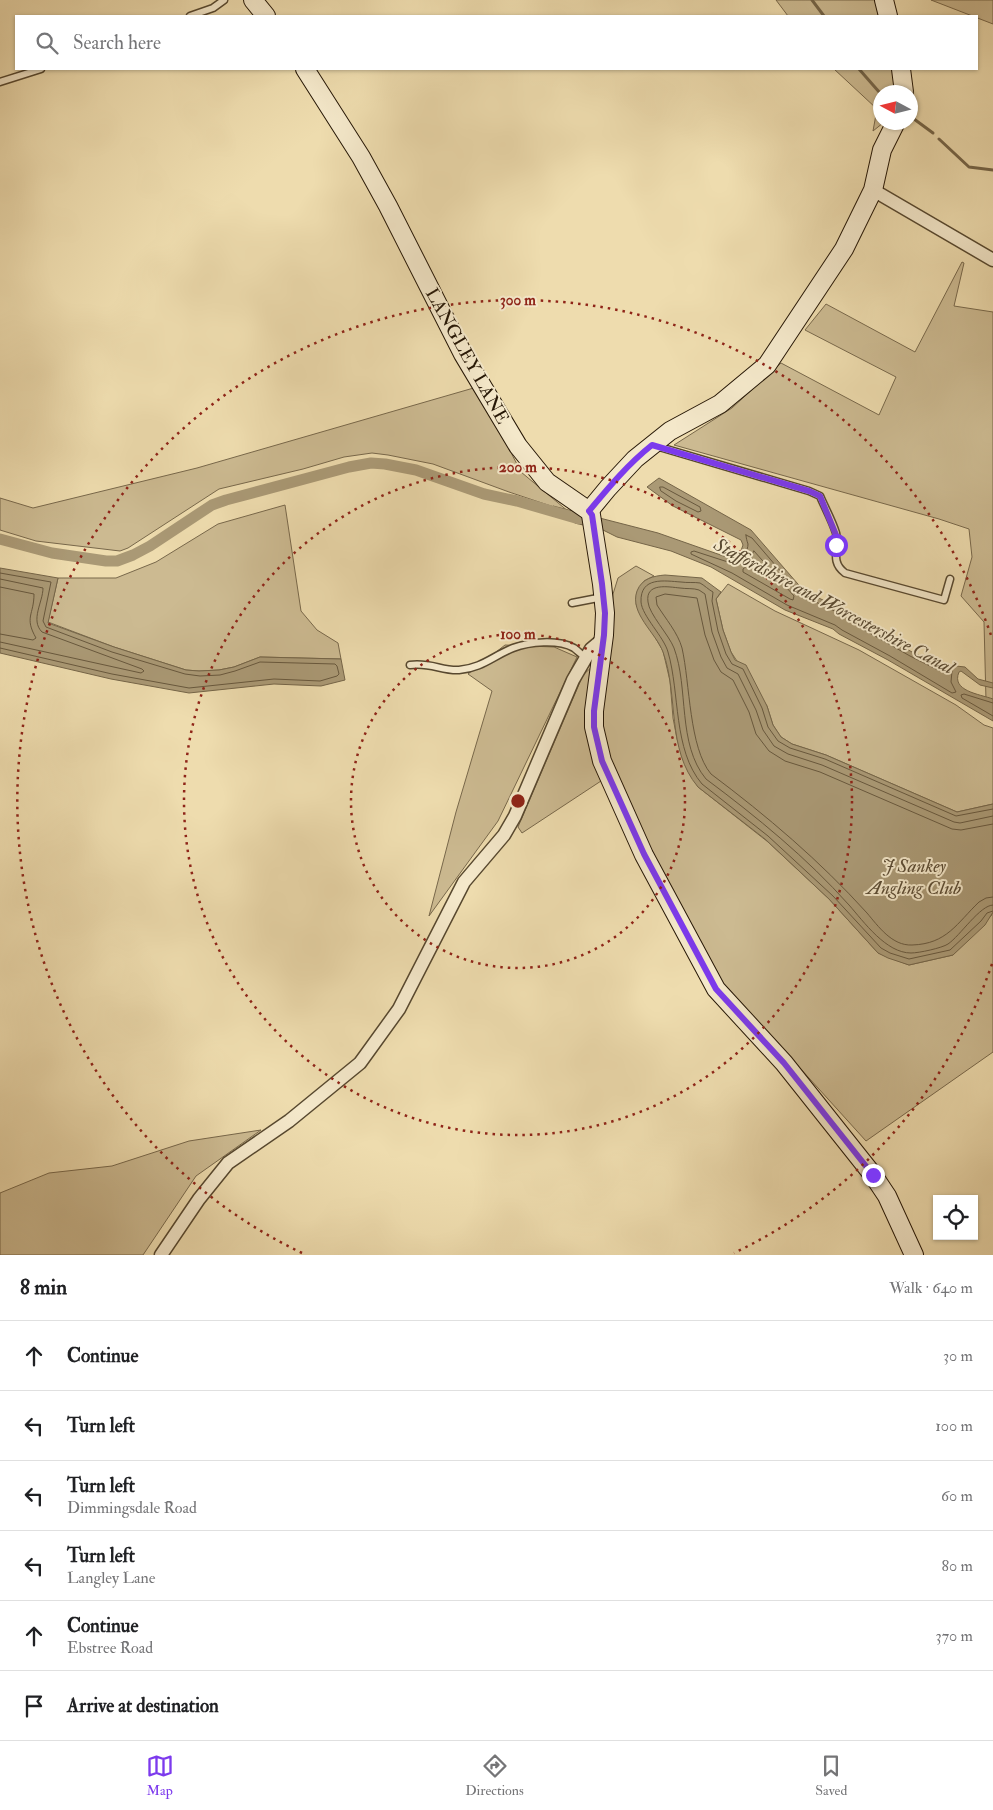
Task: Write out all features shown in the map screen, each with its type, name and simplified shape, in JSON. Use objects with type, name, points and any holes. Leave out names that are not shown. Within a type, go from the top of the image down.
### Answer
[{"type":"street","points":[[253,0],[265,15]]},
{"type":"street","points":[[884,0],[888,15]]},
{"type":"street","name":"LANGLEY LANE","points":[[306,70],[361,157],[463,354],[518,446],[547,482],[590,513]]},
{"type":"street","points":[[901,70],[903,85]]},
{"type":"street","points":[[892,130],[882,150],[873,190],[844,249],[767,365],[720,404],[670,431],[635,459],[608,488],[590,513],[605,613],[594,727],[602,761],[644,854],[716,989],[784,1063],[873,1175],[887,1196],[914,1255]]},
{"type":"street","points":[[873,190],[993,260]]},
{"type":"street","points":[[161,1255],[199,1199],[228,1163],[289,1121],[360,1063],[399,1009],[464,882],[504,835],[515,816],[573,680],[591,649],[603,639]]},
{"type":"lane","points":[[193,15],[213,8],[224,0]]},
{"type":"lane","points":[[0,82],[38,70]]},
{"type":"lane","points":[[652,445],[809,491],[820,496],[836,535],[838,568],[845,574],[944,600],[950,578]]},
{"type":"lane","points":[[572,603],[603,597]]},
{"type":"lane","points":[[410,665],[421,663],[457,670],[473,668],[481,666],[512,648],[531,642],[574,648],[586,658]]},
{"type":"shaded area","points":[[776,0],[878,0],[883,15],[787,15]]},
{"type":"shaded area","points":[[931,0],[993,0],[993,24],[978,18],[978,15],[970,15]]},
{"type":"shaded area","points":[[835,70],[892,70],[895,85],[873,85],[873,105]]},
{"type":"shaded area","points":[[962,262],[964,263],[954,306],[993,312],[993,704],[986,701],[984,622],[961,596],[972,557],[969,529],[674,445],[732,408],[781,363],[879,415],[896,377],[805,330],[826,304],[915,352]]},
{"type":"shaded area","points":[[477,387],[521,472],[569,512],[433,464],[372,453],[344,457],[219,489],[128,548],[120,551],[36,541],[0,530],[0,498],[33,508],[197,468]]},
{"type":"shaded area","points":[[285,505],[301,611],[317,630],[338,643],[341,659],[260,657],[234,667],[219,670],[186,670],[114,647],[48,622],[58,578],[116,578],[156,562],[218,524]]},
{"type":"shaded area","points":[[636,566],[654,576],[644,581],[636,604],[663,651],[670,681],[677,739],[682,756],[698,787],[768,842],[829,899],[878,953],[909,965],[953,955],[993,912],[993,1052],[866,1141],[723,983],[657,865],[612,772],[599,720],[608,670],[613,594],[618,578]]},
{"type":"shaded area","points":[[728,584],[775,611],[859,650],[956,705],[984,725],[993,728],[993,804],[957,812],[826,755],[792,744],[781,737],[773,725],[767,706],[731,652],[723,630],[716,599]]},
{"type":"shaded area","points":[[505,645],[554,647],[577,657],[498,821],[429,916],[456,812],[492,691],[468,674]]},
{"type":"shaded area","points":[[595,664],[590,745],[601,781],[522,833],[518,827],[583,675]]},
{"type":"shaded area","points":[[261,1130],[196,1176],[143,1255],[0,1255],[0,1193],[49,1173],[112,1166],[189,1141]]},
{"type":"water","points":[[659,478],[751,530],[804,591],[844,610],[912,652],[938,664],[965,667],[978,679],[993,683],[993,688],[980,685],[961,671],[959,672],[959,684],[963,688],[993,699],[993,721],[833,629],[785,610],[711,567],[671,551],[617,537],[603,530],[575,523],[553,506],[658,533],[732,559],[738,559],[743,545],[741,540],[673,506],[647,487]]},
{"type":"water","points":[[0,568],[58,578],[48,623],[114,647],[186,670],[199,671],[234,667],[260,657],[341,659],[345,680],[321,686],[274,684],[189,693],[111,679],[0,653]]},
{"type":"water","name":"J Sankey Angling Club","points":[[665,575],[702,578],[721,592],[716,599],[723,630],[731,652],[735,660],[746,665],[767,706],[773,725],[781,737],[792,744],[826,755],[957,812],[993,804],[993,912],[985,925],[953,955],[909,965],[878,953],[829,899],[765,839],[698,787],[688,772],[681,756],[674,722],[671,686],[663,652],[644,623],[637,607],[637,591],[642,583],[653,577]]},
{"type":"waterway","points":[[812,0],[823,15]]},
{"type":"waterway","points":[[860,70],[873,85]]},
{"type":"waterway","points":[[918,122],[933,133]]},
{"type":"waterway","points":[[939,139],[969,167],[993,170]]},
{"type":"waterway","name":"Staffordshire and Worcestershire Canal","points":[[0,539],[52,553],[117,561],[150,546],[212,505],[349,467],[371,463],[416,470],[484,494],[517,501],[579,519]]},
{"type":"route","points":[[836,545],[836,535],[820,496],[809,491],[652,445],[635,459],[589,511],[592,515],[605,613],[594,711],[594,727],[602,761],[644,854],[716,989],[784,1063],[873,1175]]}]
